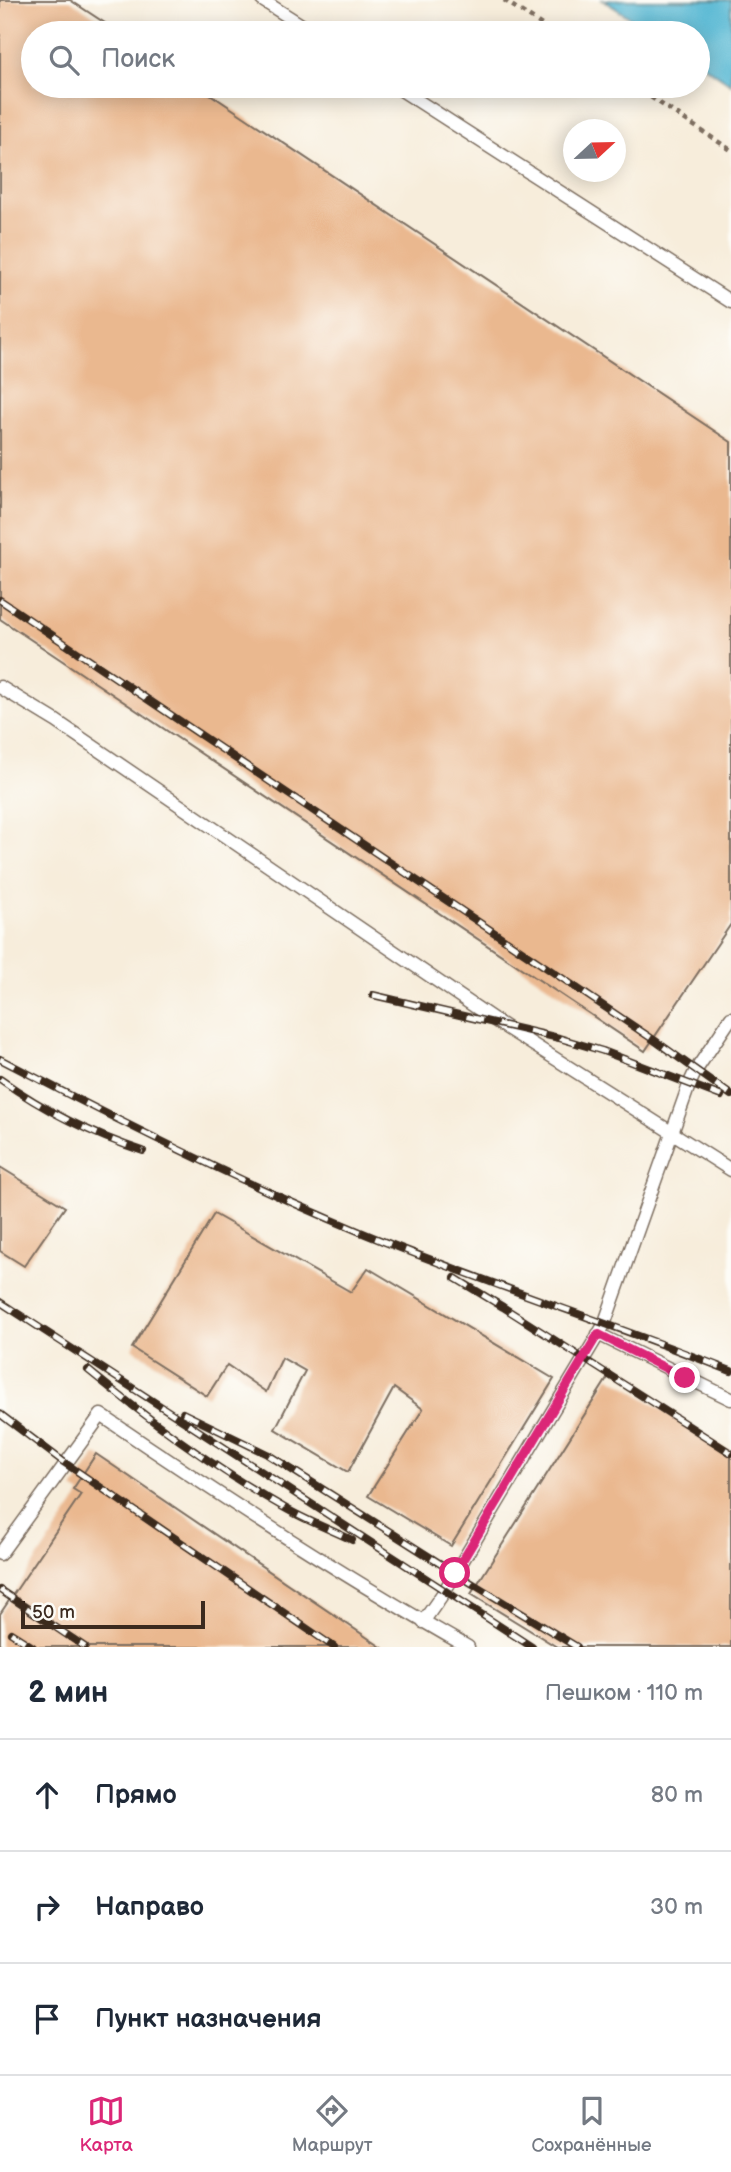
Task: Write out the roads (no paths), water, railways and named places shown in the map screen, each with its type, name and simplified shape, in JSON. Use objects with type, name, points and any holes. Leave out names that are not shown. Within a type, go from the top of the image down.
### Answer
[{"type":"lane","points":[[262,0],[295,21]]},
{"type":"lane","points":[[414,98],[731,302]]},
{"type":"lane","points":[[0,687],[56,721],[499,1023],[731,1170]]},
{"type":"lane","points":[[423,1622],[444,1592],[604,1325],[696,1070],[731,1018]]},
{"type":"lane","points":[[598,1334],[731,1399]]},
{"type":"lane","points":[[0,1554],[101,1415],[198,1481],[423,1622],[468,1647]]},
{"type":"water","points":[[603,0],[731,0],[731,84],[710,70],[710,21],[635,21]]},
{"type":"railway","points":[[0,600],[654,1040],[731,1095]]},
{"type":"railway","points":[[373,995],[559,1038],[603,1051],[721,1096]]},
{"type":"railway","points":[[0,1059],[177,1149],[358,1231],[731,1371]]},
{"type":"railway","points":[[0,1079],[69,1121],[143,1151]]},
{"type":"railway","points":[[455,1278],[731,1453]]},
{"type":"railway","points":[[0,1302],[532,1647]]},
{"type":"railway","points":[[88,1370],[207,1460],[291,1512],[352,1540]]},
{"type":"railway","points":[[183,1413],[267,1454],[577,1647]]},
{"type":"railway","points":[[0,1414],[65,1463],[334,1647]]},
{"type":"railway","points":[[0,1590],[85,1647]]},
{"type":"railway","points":[[11,1633],[33,1647]]}]
